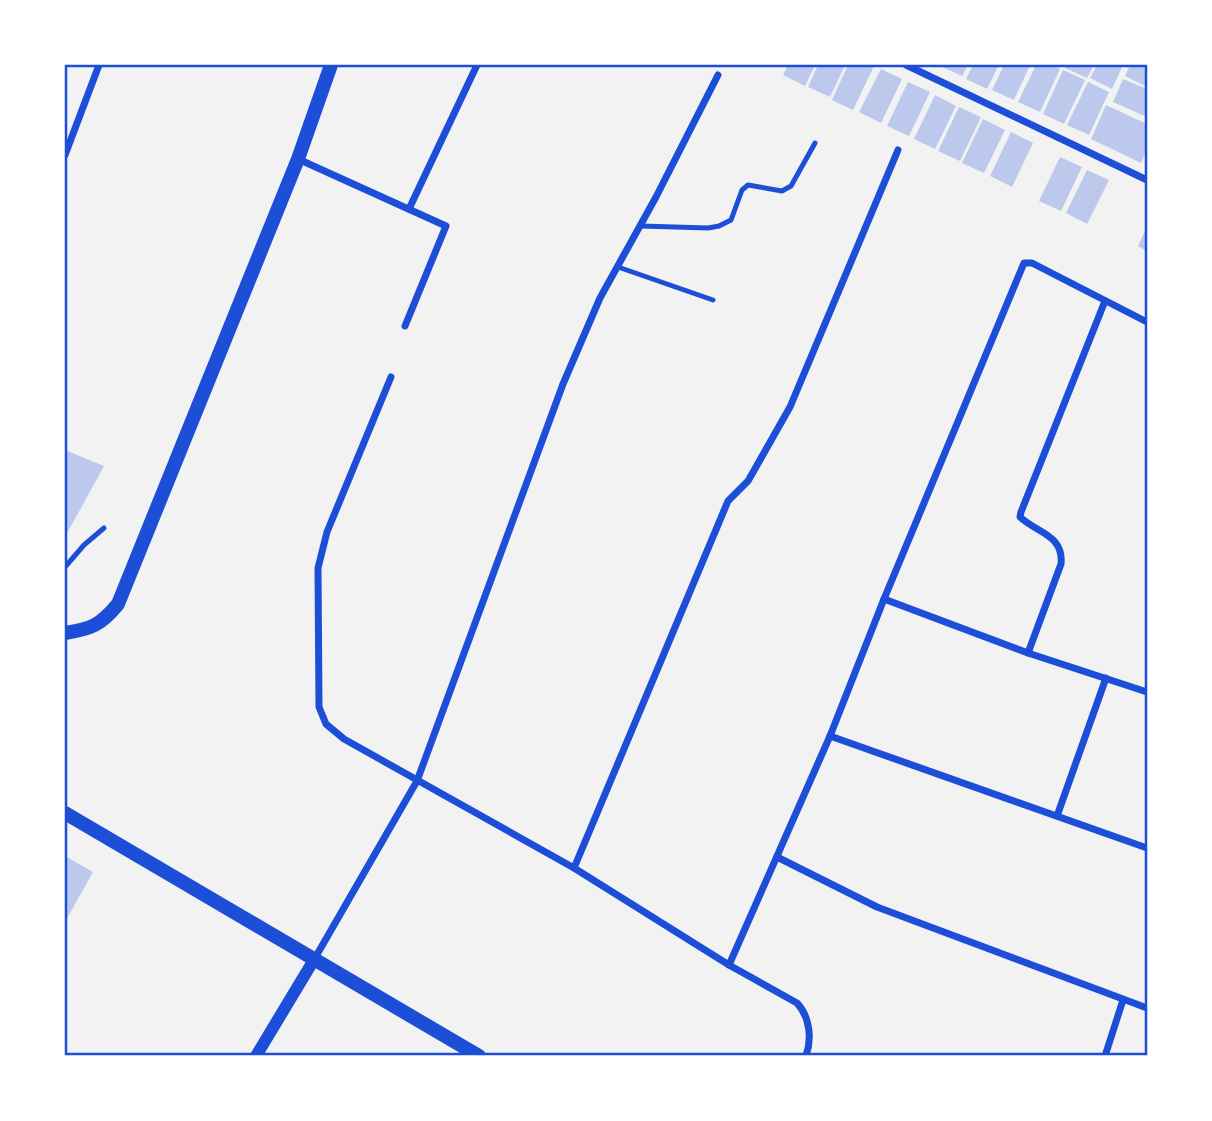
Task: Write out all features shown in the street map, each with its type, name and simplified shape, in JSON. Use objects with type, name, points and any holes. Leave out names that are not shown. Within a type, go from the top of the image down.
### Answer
[{"type":"main road","points":[[65,633],[90,629],[107,618],[118,604],[298,159],[331,65]]},
{"type":"main road","points":[[65,813],[479,1056]]},
{"type":"street","points":[[65,155],[99,65]]},
{"type":"street","points":[[410,209],[477,65]]},
{"type":"street","points":[[906,65],[1147,180]]},
{"type":"street","points":[[256,1056],[417,781],[563,384],[600,298],[641,226],[718,75]]},
{"type":"street","points":[[574,869],[728,499],[748,481],[790,407],[898,150]]},
{"type":"street","points":[[298,159],[446,226],[405,326]]},
{"type":"street","points":[[729,965],[830,736],[1024,263],[1032,263],[1147,322]]},
{"type":"street","points":[[1028,653],[1061,559],[1060,547],[1053,538],[1025,522],[1020,517],[1021,512],[1105,301]]},
{"type":"street","points":[[391,377],[322,547],[318,568],[317,669],[319,707],[326,724],[344,739],[574,869],[800,1007],[810,1034],[806,1056]]},
{"type":"street","points":[[884,599],[1028,653],[1147,692]]},
{"type":"street","points":[[1057,816],[1106,678]]},
{"type":"street","points":[[830,736],[1147,848]]},
{"type":"street","points":[[777,857],[877,907],[1147,1008]]},
{"type":"street","points":[[1105,1056],[1124,1000]]},
{"type":"lane","points":[[641,226],[719,226],[731,220],[742,190],[748,185],[782,191],[791,186],[815,143]]},
{"type":"lane","points":[[618,267],[713,300]]},
{"type":"lane","points":[[65,567],[104,528]]},
{"type":"building","points":[[788,65],[815,65],[805,86],[783,75]]},
{"type":"building","points":[[818,65],[845,65],[830,97],[808,87]]},
{"type":"building","points":[[848,65],[874,66],[853,110],[832,100]]},
{"type":"building","points":[[938,65],[968,65],[962,76]]},
{"type":"building","points":[[973,65],[999,65],[987,89],[966,79]]},
{"type":"building","points":[[1004,65],[1030,65],[1014,100],[992,90]]},
{"type":"building","points":[[1036,65],[1052,65],[1060,69],[1040,112],[1018,102]]},
{"type":"building","points":[[1067,65],[1094,65],[1087,78],[1065,68]]},
{"type":"building","points":[[1097,65],[1123,65],[1112,89],[1090,78]]},
{"type":"building","points":[[1130,65],[1147,65],[1147,87],[1125,76]]},
{"type":"building","points":[[881,69],[902,79],[881,123],[859,112]]},
{"type":"building","points":[[1063,70],[1085,80],[1064,124],[1043,114]]},
{"type":"building","points":[[1123,79],[1147,89],[1147,117],[1113,102]]},
{"type":"building","points":[[908,82],[930,92],[909,136],[887,126]]},
{"type":"building","points":[[1088,82],[1109,92],[1089,135],[1067,125]]},
{"type":"building","points":[[935,95],[956,106],[935,149],[914,139]]},
{"type":"building","points":[[1106,105],[1147,124],[1147,148],[1141,163],[1091,139]]},
{"type":"building","points":[[959,107],[981,117],[960,161],[938,151]]},
{"type":"building","points":[[983,119],[1005,130],[984,173],[962,163]]},
{"type":"building","points":[[1011,132],[1033,143],[1012,187],[990,176]]},
{"type":"building","points":[[1060,157],[1082,167],[1061,211],[1039,201]]},
{"type":"building","points":[[1087,170],[1109,180],[1087,224],[1066,213]]},
{"type":"building","points":[[1147,226],[1147,251],[1138,246]]},
{"type":"building","points":[[65,450],[104,466],[65,537]]},
{"type":"building","points":[[65,856],[93,872],[65,922]]}]
